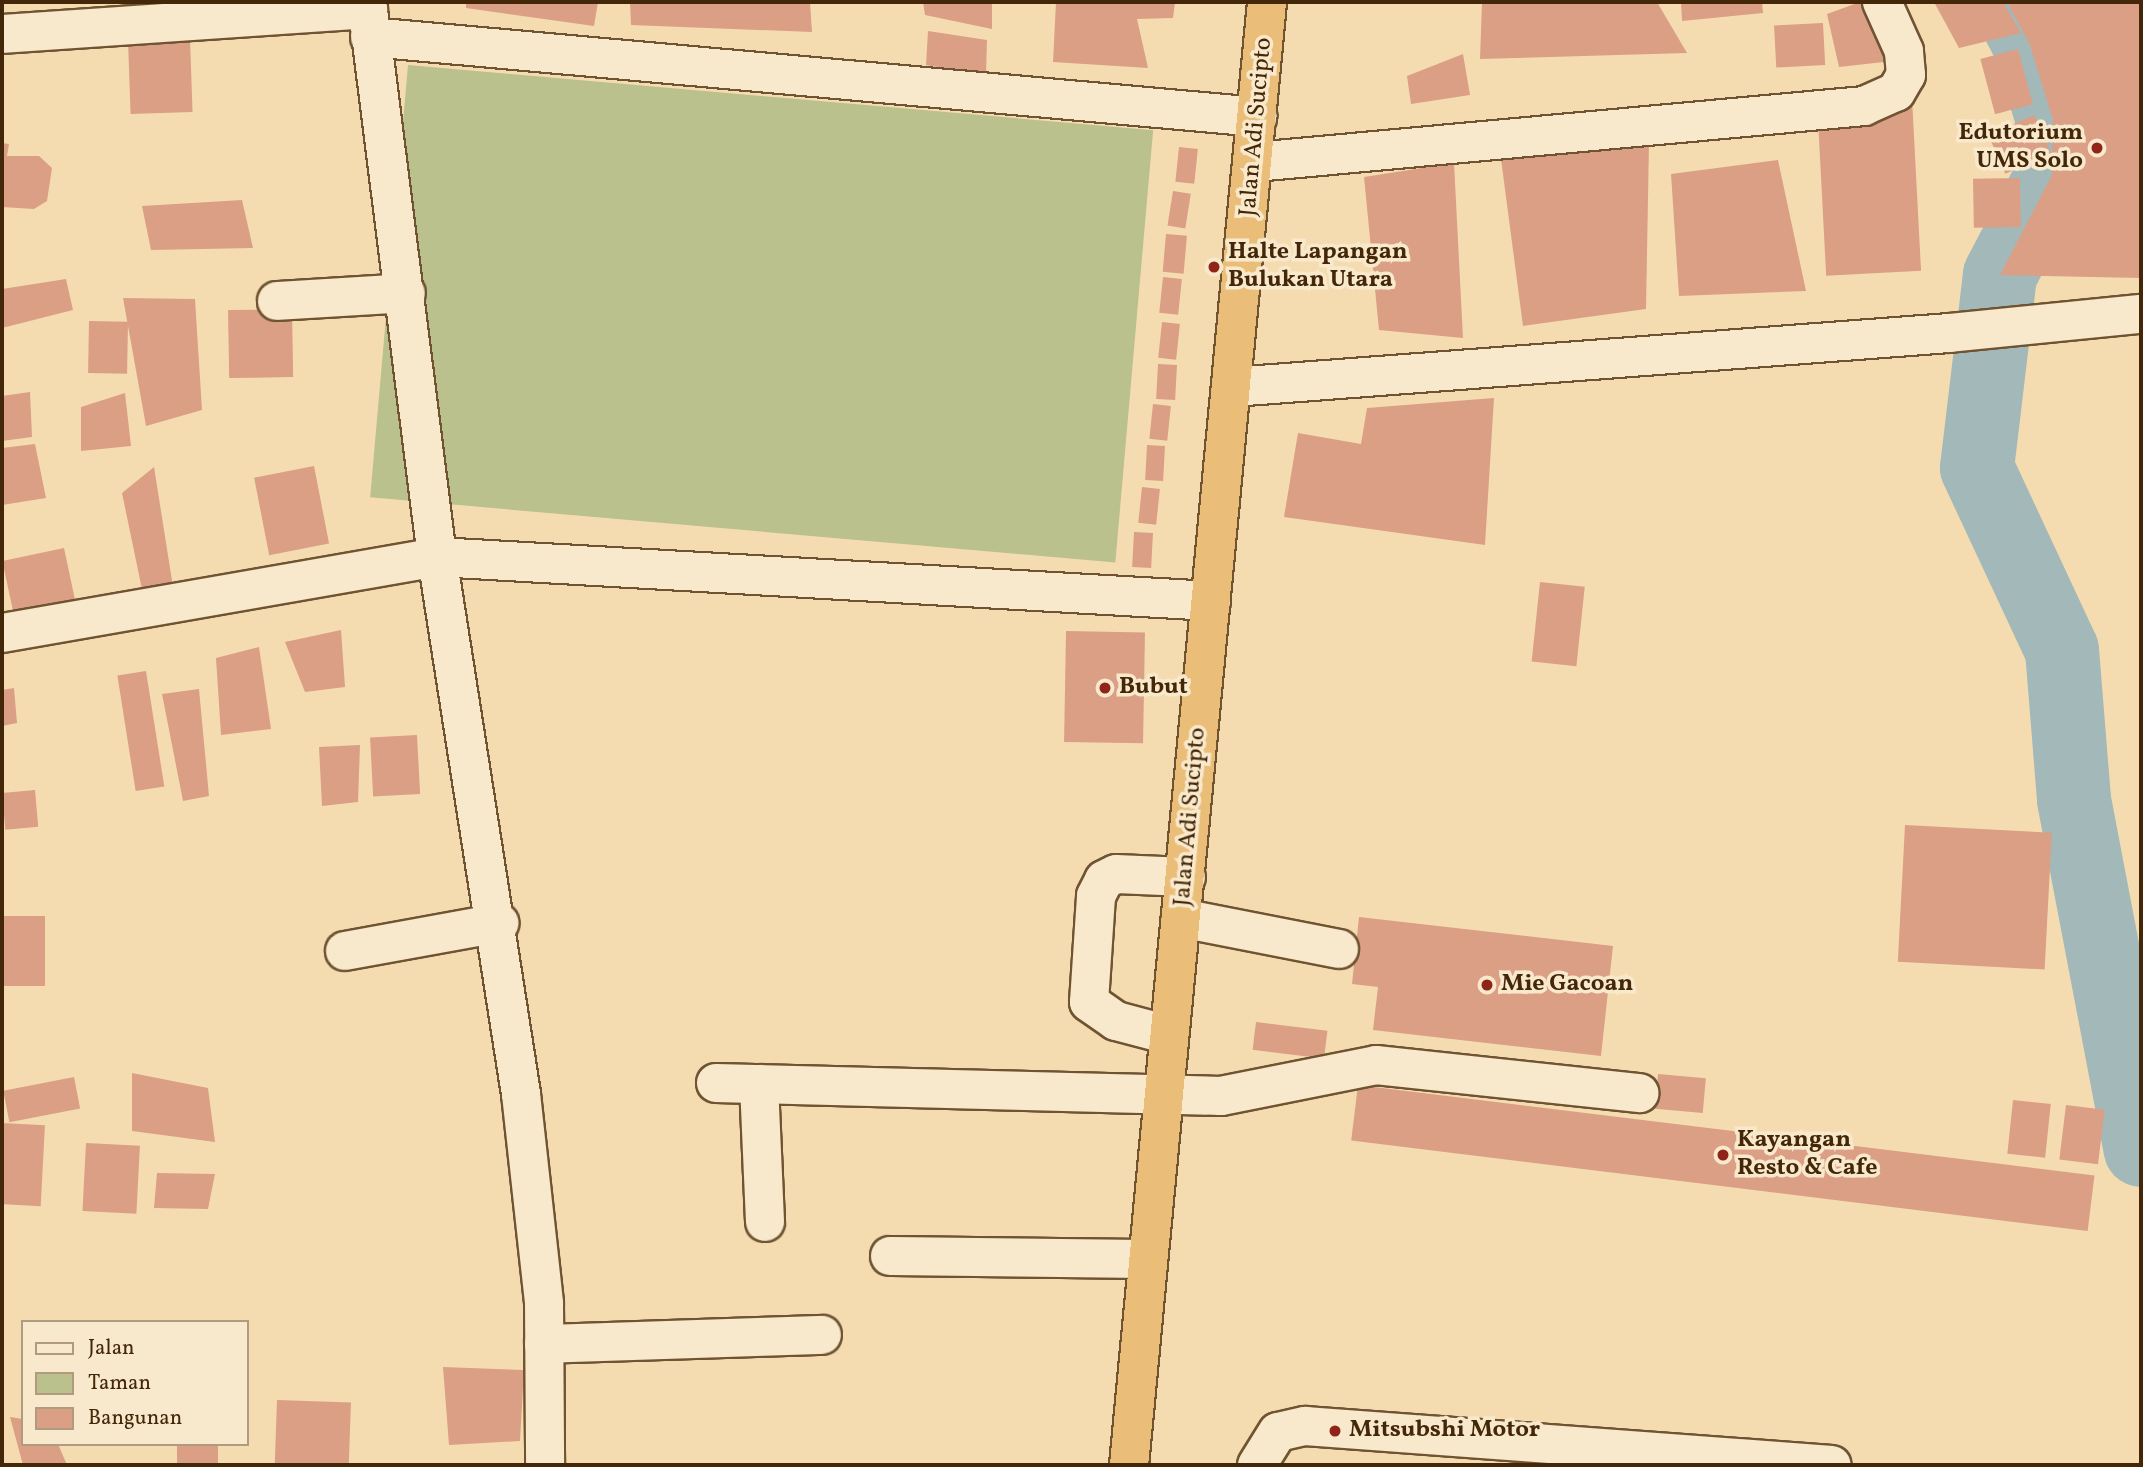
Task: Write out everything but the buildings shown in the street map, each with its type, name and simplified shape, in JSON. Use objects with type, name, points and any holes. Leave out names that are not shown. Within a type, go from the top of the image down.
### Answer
[{"type":"highway","name":"Jalan Adi Sucipto","points":[[1129,1465],[1146,1259],[1255,162],[1267,2]]},
{"type":"street","points":[[1255,162],[1864,106],[1896,92],[1906,75],[1904,51],[1882,2]]},
{"type":"street","points":[[2,34],[369,16],[1257,117]]},
{"type":"street","points":[[369,16],[437,557],[499,923],[522,1094],[544,1344],[545,1465]]},
{"type":"street","points":[[276,301],[405,293]]},
{"type":"street","points":[[1233,387],[1950,333],[2141,314]]},
{"type":"street","points":[[2,633],[437,557],[1211,601]]},
{"type":"street","points":[[1170,1035],[1116,1021],[1089,1002],[1096,896],[1104,880],[1116,874],[1186,877]]},
{"type":"street","points":[[1181,918],[1339,949]]},
{"type":"street","points":[[345,951],[499,923]]},
{"type":"street","points":[[716,1083],[1162,1094],[1247,1093],[1376,1065],[1640,1093]]},
{"type":"street","points":[[759,1084],[765,1222]]},
{"type":"street","points":[[890,1256],[1146,1259]]},
{"type":"street","points":[[544,1344],[822,1335]]},
{"type":"street","points":[[1257,1465],[1270,1439],[1295,1426],[1832,1465]]},
{"type":"green space","points":[[408,65],[1153,130],[1115,563],[370,497]]},
{"type":"waterway","points":[[2007,2],[2030,45],[2053,120],[2052,175],[2000,275],[1977,468],[2062,650],[2074,800],[2141,1150]]},
{"type":"place","name":"Edutorium UMS Solo","points":[[2097,148]]},
{"type":"place","name":"Halte Lapangan Bulukan Utara","points":[[1214,267]]},
{"type":"place","name":"Bubut","points":[[1105,688]]},
{"type":"place","name":"Mie Gacoan","points":[[1487,985]]},
{"type":"place","name":"Kayangan Resto & Cafe","points":[[1723,1155]]},
{"type":"place","name":"Mitsubshi Motor","points":[[1335,1431]]}]
